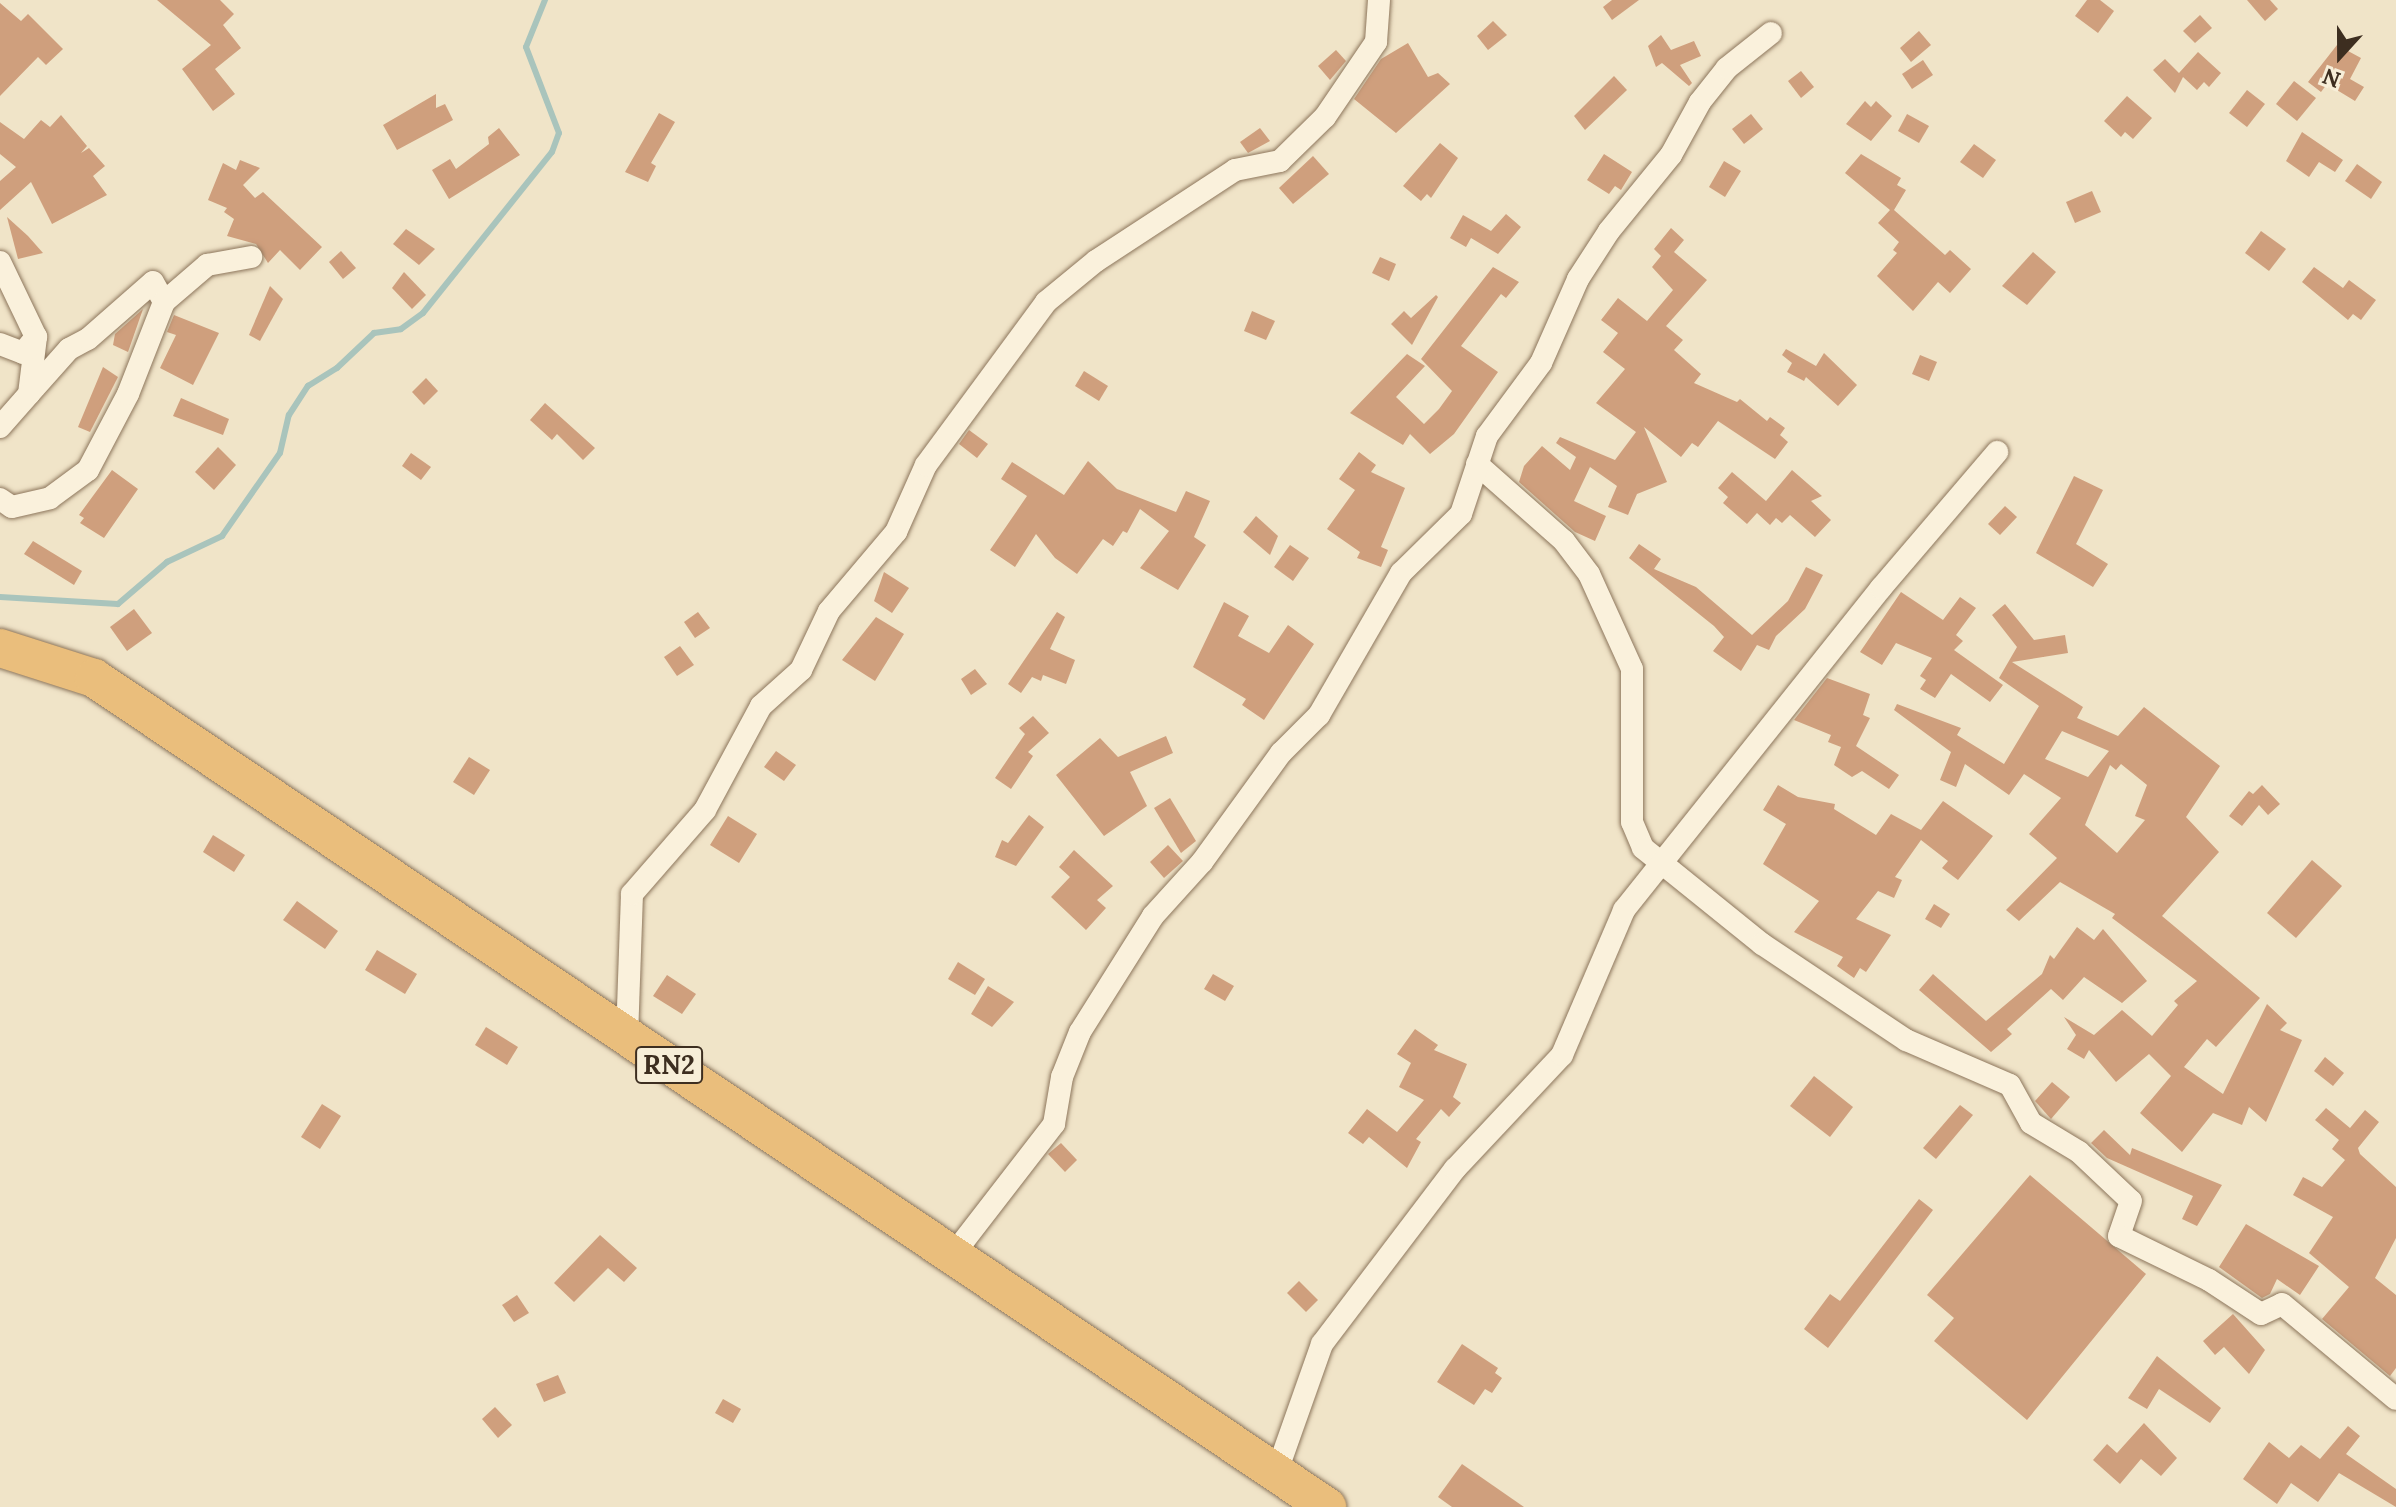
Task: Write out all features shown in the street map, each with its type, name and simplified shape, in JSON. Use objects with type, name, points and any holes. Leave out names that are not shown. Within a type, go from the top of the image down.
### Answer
[{"type":"highway","name":"RN2","points":[[0,648],[94,678],[1327,1507]]},
{"type":"street","points":[[627,1037],[632,894],[705,810],[761,706],[801,670],[829,611],[896,532],[926,465],[1046,302],[1096,261],[1235,170],[1280,161],[1325,117],[1376,42],[1379,0]]},
{"type":"street","points":[[952,1256],[1054,1124],[1067,1066],[1106,986],[1153,916],[1202,862],[1281,753],[1319,715],[1401,573],[1461,514],[1487,436],[1541,363],[1578,279],[1609,231],[1671,155],[1700,102],[1727,68],[1771,33]]},
{"type":"street","points":[[0,499],[12,507],[50,498],[88,470],[128,394],[164,302],[207,265],[251,257]]},
{"type":"street","points":[[0,262],[36,337],[29,394]]},
{"type":"street","points":[[0,427],[69,349],[88,339],[153,282],[164,302]]},
{"type":"street","points":[[0,344],[23,353],[36,337]]},
{"type":"street","points":[[1276,1474],[1322,1344],[1455,1169],[1562,1055],[1624,910],[1664,866],[1881,588],[1997,452]]},
{"type":"street","points":[[1477,464],[1564,541],[1589,574],[1632,669],[1632,822],[1643,848],[1762,944],[1906,1040],[2010,1085],[2031,1123],[2079,1152],[2131,1201],[2119,1236],[2209,1280],[2261,1314],[2282,1304],[2396,1399]]},
{"type":"building","points":[[157,0],[220,0],[234,14],[223,25],[241,48],[215,69],[235,94],[213,111],[182,69],[211,45]]},
{"type":"building","points":[[1612,0],[1639,0],[1612,20],[1603,7]]},
{"type":"building","points":[[2087,0],[2100,0],[2114,11],[2098,33],[2075,16]]},
{"type":"building","points":[[2247,0],[2270,0],[2278,9],[2265,21]]},
{"type":"building","points":[[0,3],[21,21],[28,14],[63,49],[46,65],[38,57],[0,96]]},
{"type":"building","points":[[2200,15],[2212,28],[2195,43],[2183,31]]},
{"type":"building","points":[[1493,21],[1507,35],[1488,50],[1477,36]]},
{"type":"building","points":[[1919,31],[1931,45],[1911,62],[1900,48]]},
{"type":"building","points":[[1661,35],[1671,50],[1694,41],[1701,56],[1680,65],[1692,83],[1689,86],[1662,63],[1656,67],[1648,46]]},
{"type":"building","points":[[1408,43],[1428,77],[1438,73],[1450,84],[1396,133],[1354,99],[1381,59]]},
{"type":"building","points":[[2337,45],[2361,58],[2350,79],[2364,87],[2355,101],[2327,84],[2321,92],[2308,82]]},
{"type":"building","points":[[1336,50],[1346,61],[1330,80],[1318,66]]},
{"type":"building","points":[[2198,52],[2221,73],[2209,87],[2204,82],[2197,90],[2183,77],[2175,93],[2153,70],[2165,59],[2179,73]]},
{"type":"building","points":[[1923,60],[1933,75],[1912,89],[1902,74]]},
{"type":"building","points":[[1801,71],[1814,87],[1801,98],[1788,81]]},
{"type":"building","points":[[1614,76],[1627,90],[1585,130],[1574,116]]},
{"type":"building","points":[[2294,81],[2316,98],[2297,121],[2276,104]]},
{"type":"building","points":[[2247,90],[2265,104],[2247,127],[2229,113]]},
{"type":"building","points":[[436,94],[436,108],[445,104],[453,120],[397,150],[383,125]]},
{"type":"building","points":[[2127,96],[2152,118],[2133,139],[2125,132],[2121,137],[2104,121]]},
{"type":"building","points":[[1865,101],[1871,107],[1876,101],[1892,116],[1871,141],[1846,124]]},
{"type":"building","points":[[659,113],[675,122],[651,163],[656,166],[648,182],[625,172]]},
{"type":"building","points":[[1751,114],[1763,129],[1744,144],[1732,129]]},
{"type":"building","points":[[1907,114],[1929,126],[1919,143],[1898,131]]},
{"type":"building","points":[[61,115],[87,146],[81,153],[89,148],[105,166],[93,176],[107,195],[52,224],[31,182],[0,210],[0,181],[16,167],[0,154],[0,122],[24,139],[41,120],[50,127]]},
{"type":"building","points":[[499,128],[520,155],[449,199],[432,170],[450,159],[456,169],[489,144],[488,137]]},
{"type":"building","points":[[1260,128],[1270,141],[1248,153],[1240,142]]},
{"type":"building","points":[[2302,132],[2343,160],[2335,172],[2319,162],[2309,177],[2286,161]]},
{"type":"building","points":[[1440,143],[1458,158],[1431,198],[1427,194],[1421,201],[1403,186]]},
{"type":"building","points":[[1974,144],[1996,160],[1983,178],[1960,162]]},
{"type":"building","points":[[1604,154],[1632,172],[1621,190],[1615,186],[1609,194],[1587,180]]},
{"type":"building","points":[[1861,154],[1901,178],[1897,185],[1906,190],[1894,210],[1945,255],[1950,250],[1971,269],[1950,293],[1938,282],[1913,311],[1877,276],[1897,253],[1893,250],[1899,242],[1878,223],[1890,210],[1845,173]]},
{"type":"building","points":[[1313,156],[1329,174],[1293,204],[1279,188]]},
{"type":"building","points":[[240,160],[260,168],[243,185],[255,198],[263,192],[322,247],[300,270],[280,250],[268,263],[256,244],[227,236],[234,219],[224,212],[227,208],[208,200],[223,163],[236,170]]},
{"type":"building","points":[[1724,161],[1741,171],[1725,197],[1709,187]]},
{"type":"building","points":[[2357,164],[2382,182],[2371,199],[2345,181]]},
{"type":"building","points":[[2092,191],[2101,212],[2075,223],[2066,202]]},
{"type":"building","points":[[1506,214],[1521,227],[1498,254],[1471,238],[1466,247],[1450,238],[1463,215],[1491,231]]},
{"type":"building","points":[[7,217],[28,236],[43,253],[18,259]]},
{"type":"building","points":[[1671,228],[1684,240],[1674,252],[1707,280],[1666,326],[1683,340],[1674,350],[1701,374],[1694,383],[1737,402],[1740,399],[1767,421],[1770,417],[1785,428],[1780,435],[1788,442],[1775,459],[1718,421],[1698,447],[1692,443],[1681,457],[1644,427],[1667,482],[1637,494],[1628,515],[1608,507],[1617,486],[1590,467],[1574,501],[1606,516],[1595,541],[1575,532],[1519,482],[1524,466],[1542,446],[1570,470],[1576,457],[1556,443],[1560,437],[1615,460],[1636,432],[1596,403],[1625,369],[1603,352],[1618,333],[1601,320],[1618,298],[1647,321],[1673,290],[1652,267],[1661,256],[1654,249]]},
{"type":"building","points":[[406,229],[435,249],[419,265],[393,244]]},
{"type":"building","points":[[2261,231],[2286,249],[2269,271],[2245,253]]},
{"type":"building","points":[[341,251],[356,268],[343,279],[329,262]]},
{"type":"building","points":[[2033,252],[2056,272],[2027,305],[2002,286]]},
{"type":"building","points":[[1380,257],[1396,264],[1389,281],[1372,273]]},
{"type":"building","points":[[1493,267],[1519,282],[1506,298],[1501,294],[1461,346],[1498,372],[1454,434],[1430,454],[1410,434],[1403,445],[1350,413],[1407,354],[1425,366],[1396,397],[1424,424],[1439,409],[1452,391],[1421,359]]},
{"type":"building","points":[[2314,267],[2343,288],[2349,280],[2376,300],[2361,320],[2353,314],[2348,320],[2302,282]]},
{"type":"building","points":[[404,272],[426,295],[412,309],[392,288]]},
{"type":"building","points":[[270,286],[283,299],[260,341],[249,335]]},
{"type":"building","points":[[1436,295],[1438,297],[1412,345],[1391,324],[1404,311],[1411,318]]},
{"type":"building","points":[[143,309],[128,352],[113,345],[115,334]]},
{"type":"building","points":[[1252,311],[1275,321],[1266,340],[1244,331]]},
{"type":"building","points":[[174,315],[219,333],[193,385],[160,368],[176,335],[167,332]]},
{"type":"building","points":[[1786,349],[1816,366],[1824,353],[1857,385],[1838,406],[1806,377],[1804,381],[1787,372],[1792,363],[1782,355]]},
{"type":"building","points":[[1920,355],[1937,362],[1929,381],[1912,374]]},
{"type":"building","points":[[103,367],[118,377],[90,432],[78,427]]},
{"type":"building","points":[[1084,371],[1108,386],[1099,401],[1075,386]]},
{"type":"building","points":[[426,378],[438,391],[424,405],[412,392]]},
{"type":"building","points":[[181,398],[229,419],[223,435],[173,416]]},
{"type":"building","points":[[545,403],[595,448],[583,460],[557,434],[552,440],[530,420]]},
{"type":"building","points":[[969,430],[988,444],[977,458],[959,444]]},
{"type":"building","points":[[218,447],[236,465],[214,490],[195,472]]},
{"type":"building","points":[[1359,452],[1376,465],[1371,472],[1405,488],[1381,547],[1388,550],[1381,567],[1357,558],[1360,552],[1327,529],[1355,490],[1339,479]]},
{"type":"building","points":[[411,453],[431,467],[421,480],[402,466]]},
{"type":"building","points":[[1088,461],[1117,489],[1176,512],[1186,491],[1210,501],[1194,537],[1206,545],[1178,590],[1140,568],[1169,531],[1140,509],[1127,533],[1123,531],[1113,546],[1103,539],[1077,574],[1055,558],[1036,534],[1015,567],[990,550],[1027,496],[1001,479],[1012,462],[1064,495]]},
{"type":"building","points":[[112,470],[138,489],[104,538],[80,523],[84,518],[79,515]]},
{"type":"building","points":[[1792,470],[1822,496],[1811,501],[1831,520],[1815,537],[1790,515],[1782,523],[1776,518],[1770,525],[1757,513],[1747,524],[1723,503],[1728,497],[1718,488],[1732,472],[1766,501]]},
{"type":"building","points":[[2074,476],[2103,490],[2076,544],[2108,564],[2093,587],[2036,553]]},
{"type":"building","points":[[2005,506],[2017,517],[2000,535],[1988,524]]},
{"type":"building","points":[[1256,516],[1278,536],[1270,555],[1243,532]]},
{"type":"building","points":[[33,541],[82,571],[74,585],[24,554]]},
{"type":"building","points":[[1639,544],[1661,559],[1654,569],[1696,587],[1752,635],[1788,601],[1806,567],[1823,575],[1805,609],[1776,636],[1769,650],[1757,645],[1741,671],[1713,651],[1724,637],[1714,626],[1629,558]]},
{"type":"building","points":[[1290,545],[1309,558],[1293,581],[1274,567]]},
{"type":"building","points":[[884,572],[909,588],[892,613],[874,601]]},
{"type":"building","points":[[1901,592],[1943,620],[1960,597],[1976,608],[1956,635],[1963,641],[1954,650],[2003,685],[1990,702],[1951,674],[1935,698],[1920,689],[1926,680],[1920,676],[1932,658],[1896,643],[1882,665],[1860,652]]},
{"type":"building","points":[[1224,602],[1249,616],[1238,636],[1269,653],[1288,625],[1314,644],[1264,720],[1242,705],[1246,699],[1193,667]]},
{"type":"building","points":[[2005,604],[2034,640],[2065,635],[2068,653],[2012,662],[2083,707],[2077,718],[2118,736],[2144,707],[2220,766],[2186,817],[2219,852],[2162,916],[2260,998],[2216,1047],[2207,1039],[2184,1067],[2223,1094],[2267,1004],[2287,1023],[2280,1030],[2302,1040],[2266,1122],[2249,1107],[2242,1125],[2213,1113],[2182,1152],[2140,1113],[2171,1076],[2149,1054],[2116,1082],[2089,1050],[2084,1059],[2067,1049],[2076,1035],[2064,1017],[2094,1035],[2122,1010],[2152,1036],[2178,1005],[2174,1001],[2197,981],[2112,918],[2115,914],[2060,882],[2019,921],[2006,910],[2057,858],[2029,834],[2061,798],[2024,774],[2009,795],[1965,764],[1956,787],[1940,780],[1951,752],[1894,710],[1897,704],[1961,728],[1957,735],[2004,764],[2039,706],[1999,678],[2017,647],[1992,615]],"holes":[[[2062,731],[2109,751],[2088,777],[2045,759]],[[2121,764],[2147,785],[2135,816],[2145,820],[2117,853],[2085,825],[2110,765],[2116,770]]]},
{"type":"building","points":[[134,609],[152,633],[127,651],[110,627]]},
{"type":"building","points":[[698,612],[710,628],[695,638],[684,622]]},
{"type":"building","points":[[1057,612],[1065,617],[1050,649],[1075,660],[1066,684],[1043,675],[1041,681],[1032,677],[1021,693],[1008,684]]},
{"type":"building","points":[[876,617],[904,634],[875,681],[842,660]]},
{"type":"building","points":[[680,646],[694,665],[677,676],[664,657]]},
{"type":"building","points":[[975,669],[987,684],[971,695],[961,679]]},
{"type":"building","points":[[1827,678],[1870,694],[1863,715],[1870,718],[1856,746],[1899,775],[1889,789],[1862,771],[1852,777],[1834,765],[1841,747],[1828,742],[1831,735],[1794,720]]},
{"type":"building","points":[[1033,716],[1049,733],[1028,752],[1033,756],[1011,789],[995,778],[1025,734],[1019,728]]},
{"type":"building","points":[[1166,736],[1173,753],[1130,772],[1147,806],[1104,836],[1056,775],[1100,738],[1118,757]]},
{"type":"building","points":[[776,751],[796,765],[784,781],[764,767]]},
{"type":"building","points":[[469,757],[490,770],[474,795],[453,782]]},
{"type":"building","points":[[1778,785],[1798,797],[1835,804],[1834,809],[1876,835],[1891,814],[1921,830],[1943,801],[1993,836],[1958,880],[1942,868],[1948,861],[1921,840],[1895,877],[1902,880],[1894,898],[1878,891],[1856,919],[1891,935],[1866,972],[1860,968],[1854,978],[1837,966],[1843,957],[1794,932],[1819,901],[1763,864],[1786,824],[1763,810]]},
{"type":"building","points":[[2262,785],[2280,804],[2268,815],[2259,805],[2242,826],[2229,816],[2249,791],[2253,794]]},
{"type":"building","points":[[1170,798],[1196,841],[1181,853],[1154,808]]},
{"type":"building","points":[[1029,815],[1044,827],[1016,866],[995,857],[1002,840],[1008,843]]},
{"type":"building","points":[[728,816],[757,834],[739,863],[710,845]]},
{"type":"building","points":[[213,835],[245,855],[234,872],[203,852]]},
{"type":"building","points":[[1168,845],[1183,861],[1164,878],[1150,862]]},
{"type":"building","points":[[1074,850],[1113,886],[1097,900],[1106,908],[1086,930],[1051,897],[1070,877],[1059,867]]},
{"type":"building","points":[[2312,860],[2342,886],[2296,938],[2267,913]]},
{"type":"building","points":[[297,901],[338,931],[325,949],[283,920]]},
{"type":"building","points":[[1934,904],[1950,914],[1941,928],[1925,919]]},
{"type":"building","points":[[2077,927],[2094,940],[2103,929],[2147,981],[2122,1003],[2084,977],[2063,1000],[2051,989],[2007,1029],[2012,1034],[1991,1052],[1919,990],[1933,974],[1986,1021],[2042,974],[2050,955],[2054,959]]},
{"type":"building","points":[[377,950],[417,974],[405,994],[365,970]]},
{"type":"building","points":[[958,962],[985,979],[975,995],[948,979]]},
{"type":"building","points":[[1213,974],[1234,986],[1225,1001],[1204,989]]},
{"type":"building","points":[[667,975],[696,994],[682,1014],[653,996]]},
{"type":"building","points":[[988,986],[1014,1002],[992,1027],[971,1014]]},
{"type":"building","points":[[486,1027],[518,1047],[507,1065],[475,1045]]},
{"type":"building","points":[[1415,1029],[1438,1045],[1434,1050],[1467,1064],[1453,1097],[1461,1103],[1449,1117],[1441,1109],[1416,1139],[1421,1142],[1407,1168],[1369,1137],[1363,1144],[1348,1133],[1367,1109],[1397,1132],[1424,1100],[1399,1087],[1411,1063],[1397,1054]]},
{"type":"building","points":[[2325,1057],[2344,1073],[2333,1086],[2314,1071]]},
{"type":"building","points":[[1814,1076],[1853,1107],[1830,1137],[1790,1106]]},
{"type":"building","points":[[2052,1082],[2070,1097],[2051,1119],[2035,1101]]},
{"type":"building","points":[[322,1104],[341,1116],[320,1149],[301,1137]]},
{"type":"building","points":[[1960,1105],[1973,1115],[1936,1159],[1923,1148]]},
{"type":"building","points":[[2326,1108],[2350,1128],[2365,1110],[2379,1122],[2358,1148],[2360,1154],[2396,1187],[2396,1238],[2375,1278],[2396,1295],[2396,1368],[2390,1376],[2322,1319],[2349,1287],[2309,1253],[2333,1217],[2293,1195],[2303,1177],[2322,1187],[2345,1160],[2332,1149],[2339,1140],[2315,1120]]},
{"type":"building","points":[[2104,1130],[2130,1155],[2132,1148],[2222,1185],[2197,1226],[2182,1219],[2193,1196],[2107,1158],[2091,1143]]},
{"type":"building","points":[[1061,1143],[1077,1160],[1065,1172],[1048,1154]]},
{"type":"building","points":[[2030,1175],[2146,1274],[2027,1420],[1934,1341],[1954,1318],[1927,1295]]},
{"type":"building","points":[[1919,1199],[1933,1210],[1828,1348],[1804,1329],[1830,1294],[1840,1301]]},
{"type":"building","points":[[2246,1224],[2319,1266],[2300,1295],[2277,1279],[2270,1294],[2262,1298],[2219,1267]]},
{"type":"building","points":[[600,1235],[637,1268],[624,1282],[608,1268],[574,1302],[554,1283]]},
{"type":"building","points":[[1299,1281],[1318,1300],[1306,1312],[1287,1293]]},
{"type":"building","points":[[517,1295],[529,1313],[514,1322],[502,1305]]},
{"type":"building","points":[[2233,1314],[2265,1350],[2249,1374],[2224,1347],[2215,1355],[2203,1341]]},
{"type":"building","points":[[1462,1344],[1498,1368],[1495,1373],[1502,1378],[1492,1393],[1485,1389],[1474,1405],[1437,1382]]},
{"type":"building","points":[[2157,1356],[2221,1408],[2210,1423],[2159,1389],[2147,1409],[2128,1398]]},
{"type":"building","points":[[558,1375],[566,1393],[544,1402],[536,1384]]},
{"type":"building","points":[[723,1399],[741,1409],[733,1423],[715,1413]]},
{"type":"building","points":[[495,1407],[512,1425],[498,1438],[482,1419]]},
{"type":"building","points":[[2144,1423],[2177,1458],[2161,1476],[2141,1459],[2120,1484],[2093,1460],[2107,1444],[2117,1453]]},
{"type":"building","points":[[2348,1426],[2360,1436],[2346,1454],[2396,1489],[2396,1507],[2339,1473],[2318,1502],[2291,1483],[2277,1504],[2243,1479],[2269,1442],[2289,1458],[2301,1445],[2320,1459]]},
{"type":"building","points":[[1462,1464],[1524,1507],[1452,1507],[1438,1497]]},
{"type":"waterway","points":[[0,597],[118,604],[167,562],[222,536],[280,453],[289,415],[308,386],[337,368],[374,333],[401,329],[423,313],[552,152],[559,133],[526,47],[545,0]]}]
